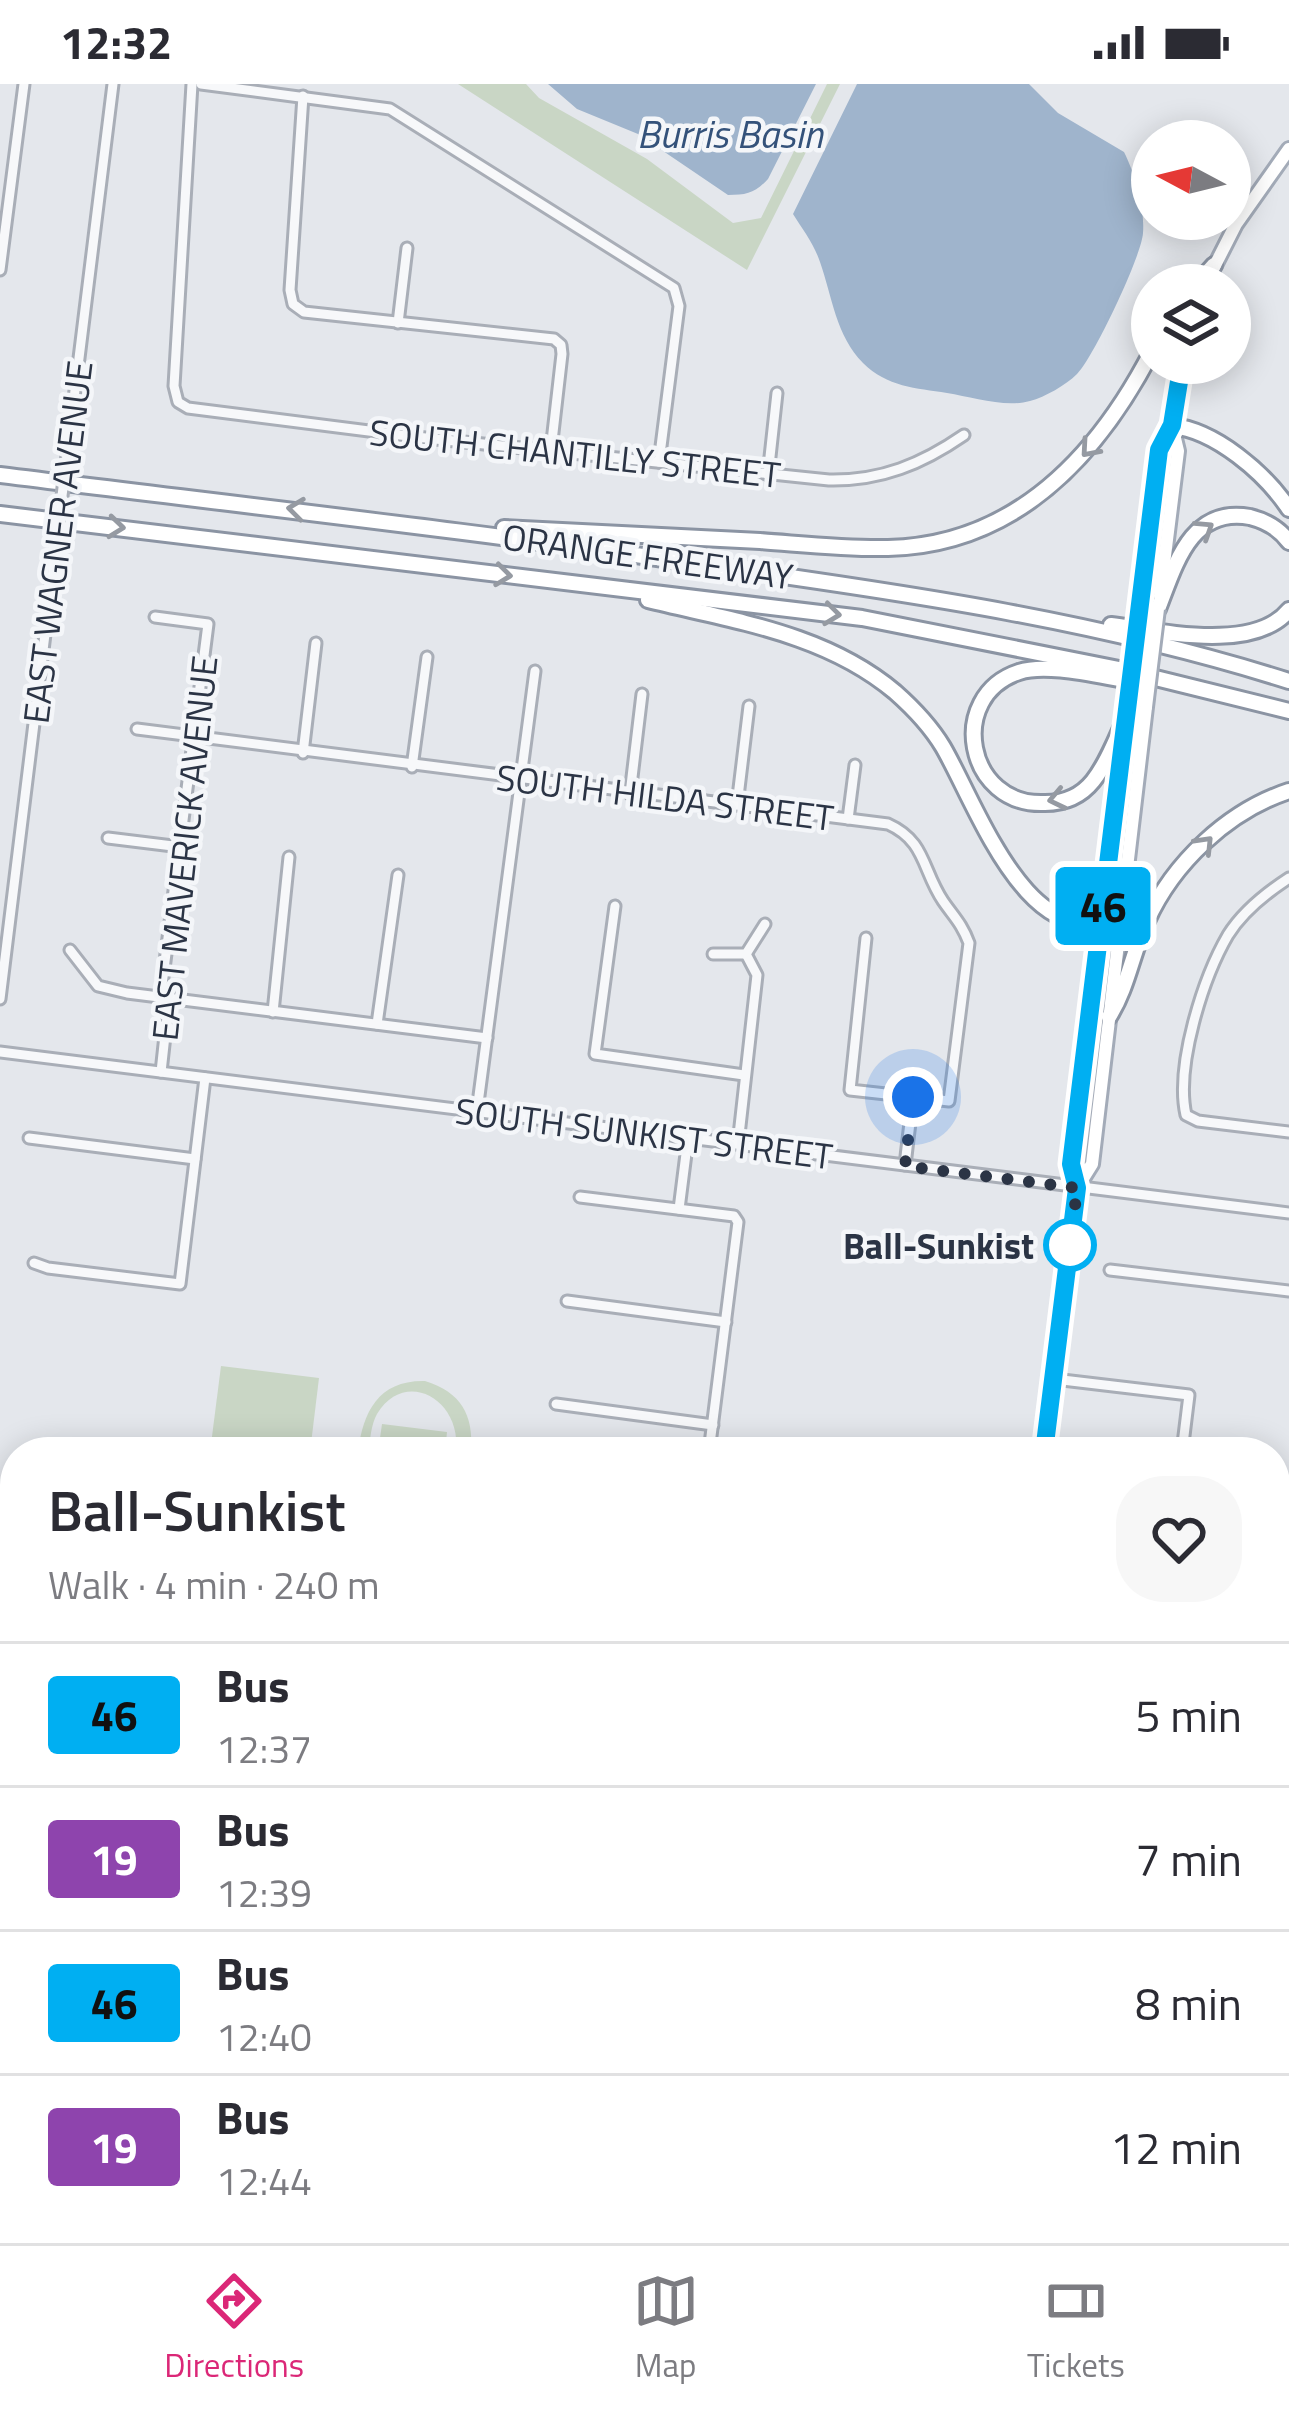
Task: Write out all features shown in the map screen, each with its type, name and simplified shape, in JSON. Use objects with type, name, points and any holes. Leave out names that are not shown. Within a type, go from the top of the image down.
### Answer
[{"type":"highway","points":[[412,523],[889,548],[961,537],[997,523],[1059,481],[1104,431],[1132,384]]},
{"type":"highway","points":[[1172,425],[1206,434],[1266,482],[1289,509]]},
{"type":"highway","name":"ORANGE FREEWAY","points":[[0,475],[412,523],[989,606],[1196,652],[1289,681]]},
{"type":"highway","name":"ORANGE FREEWAY","points":[[0,514],[862,618],[998,642],[1289,711]]},
{"type":"highway","points":[[1158,609],[1181,548],[1206,524],[1227,517],[1256,518],[1289,542]]},
{"type":"highway","points":[[590,586],[788,634],[872,675],[897,694],[940,742],[1010,870],[1029,895],[1059,917],[1101,924],[1121,912]]},
{"type":"highway","points":[[989,606],[1171,633],[1244,635],[1267,629],[1289,610]]},
{"type":"highway","points":[[1128,708],[1092,782],[1068,800],[1035,803],[1008,797],[988,780],[975,752],[974,725],[985,699],[1022,671],[1041,669],[1229,694]]},
{"type":"highway","points":[[1109,1017],[1122,996],[1146,923],[1175,875],[1224,824],[1289,791]]},
{"type":"main road","points":[[1215,264],[1246,208],[1288,152]]},
{"type":"main road","points":[[1046,1437],[1077,1188],[1071,1164],[1159,450],[1172,425],[1179,384]]},
{"type":"main road","points":[[1077,1188],[1092,1164],[1178,451],[1172,425]]},
{"type":"street","points":[[0,270],[24,84]]},
{"type":"street","name":"EAST WAGNER AVENUE","points":[[0,999],[113,84]]},
{"type":"street","points":[[196,84],[376,105],[404,116],[669,285],[679,296],[679,311],[659,463]]},
{"type":"street","name":"SOUTH CHANTILLY STREET","points":[[196,84],[174,386],[178,402],[198,410],[829,480],[870,478],[922,461],[964,434]]},
{"type":"street","points":[[303,96],[290,290],[296,307],[304,312],[548,337],[560,343],[551,450]]},
{"type":"street","points":[[0,155],[14,157]]},
{"type":"street","points":[[398,323],[407,248]]},
{"type":"street","points":[[768,475],[777,393]]},
{"type":"street","name":"EAST MAVERICK AVENUE","points":[[155,617],[208,624],[162,985],[169,999],[161,1072]]},
{"type":"street","points":[[303,753],[316,643]]},
{"type":"street","points":[[412,767],[427,657]]},
{"type":"street","points":[[477,1112],[535,671]]},
{"type":"street","points":[[629,794],[642,694]]},
{"type":"street","points":[[737,805],[749,706]]},
{"type":"street","name":"SOUTH HILDA STREET","points":[[137,729],[888,824],[908,833],[943,901],[960,919],[969,943],[949,1101],[913,1097]]},
{"type":"street","points":[[848,819],[855,766]]},
{"type":"street","points":[[109,838],[181,847]]},
{"type":"street","points":[[273,1012],[289,856]]},
{"type":"street","points":[[376,1024],[398,875]]},
{"type":"street","points":[[1289,878],[1258,899],[1229,933],[1192,1034],[1183,1101],[1186,1115],[1198,1121],[1289,1132]]},
{"type":"street","points":[[615,906],[595,1054],[744,1075]]},
{"type":"street","points":[[746,954],[765,924]]},
{"type":"street","points":[[866,938],[850,1090],[913,1097],[905,1166]]},
{"type":"street","points":[[70,950],[98,986],[169,999],[487,1037]]},
{"type":"street","points":[[713,954],[746,954]]},
{"type":"street","points":[[738,1144],[757,975],[746,954]]},
{"type":"street","name":"SOUTH SUNKIST STREET","points":[[0,1052],[1289,1213]]},
{"type":"street","points":[[34,1263],[181,1284],[205,1078]]},
{"type":"street","points":[[29,1138],[195,1160]]},
{"type":"street","points":[[679,1209],[688,1138]]},
{"type":"street","points":[[580,1197],[734,1216],[738,1222],[712,1437]]},
{"type":"street","points":[[1110,1270],[1289,1291]]},
{"type":"street","points":[[567,1301],[726,1322]]},
{"type":"street","points":[[1054,1378],[1189,1395],[1184,1437]]},
{"type":"street","points":[[556,1404],[713,1425]]},
{"type":"green space","points":[[458,84],[526,84],[539,98],[647,159],[733,223],[761,218],[827,84],[840,84],[747,270]]},
{"type":"green space","points":[[221,1366],[319,1378],[312,1437],[212,1437]]},
{"type":"green space","points":[[425,1381],[456,1399],[467,1416],[470,1437],[455,1437],[441,1405],[416,1392],[389,1400],[375,1418],[370,1437],[361,1437],[376,1401],[409,1382]]},
{"type":"green space","points":[[382,1424],[447,1432],[446,1437],[380,1437]]},
{"type":"water","name":"Burris Basin","points":[[548,84],[816,84],[768,179],[750,192],[728,195],[638,134],[577,109]]},
{"type":"water","points":[[857,84],[1029,84],[1058,113],[1124,152],[1131,170],[1131,240],[1142,240],[1126,283],[1077,374],[1049,394],[1010,403],[913,388],[872,371],[841,328],[818,255],[793,214]]},
{"type":"bus line","name":"46","points":[[1046,1437],[1077,1188],[1071,1164],[1159,450],[1172,425],[1178,384]]},
{"type":"place","name":"Ball-Sunkist","points":[[1070,1245]]},
{"type":"route","points":[[913,1097],[905,1166],[1077,1188],[1069,1259],[1070,1245]]}]
